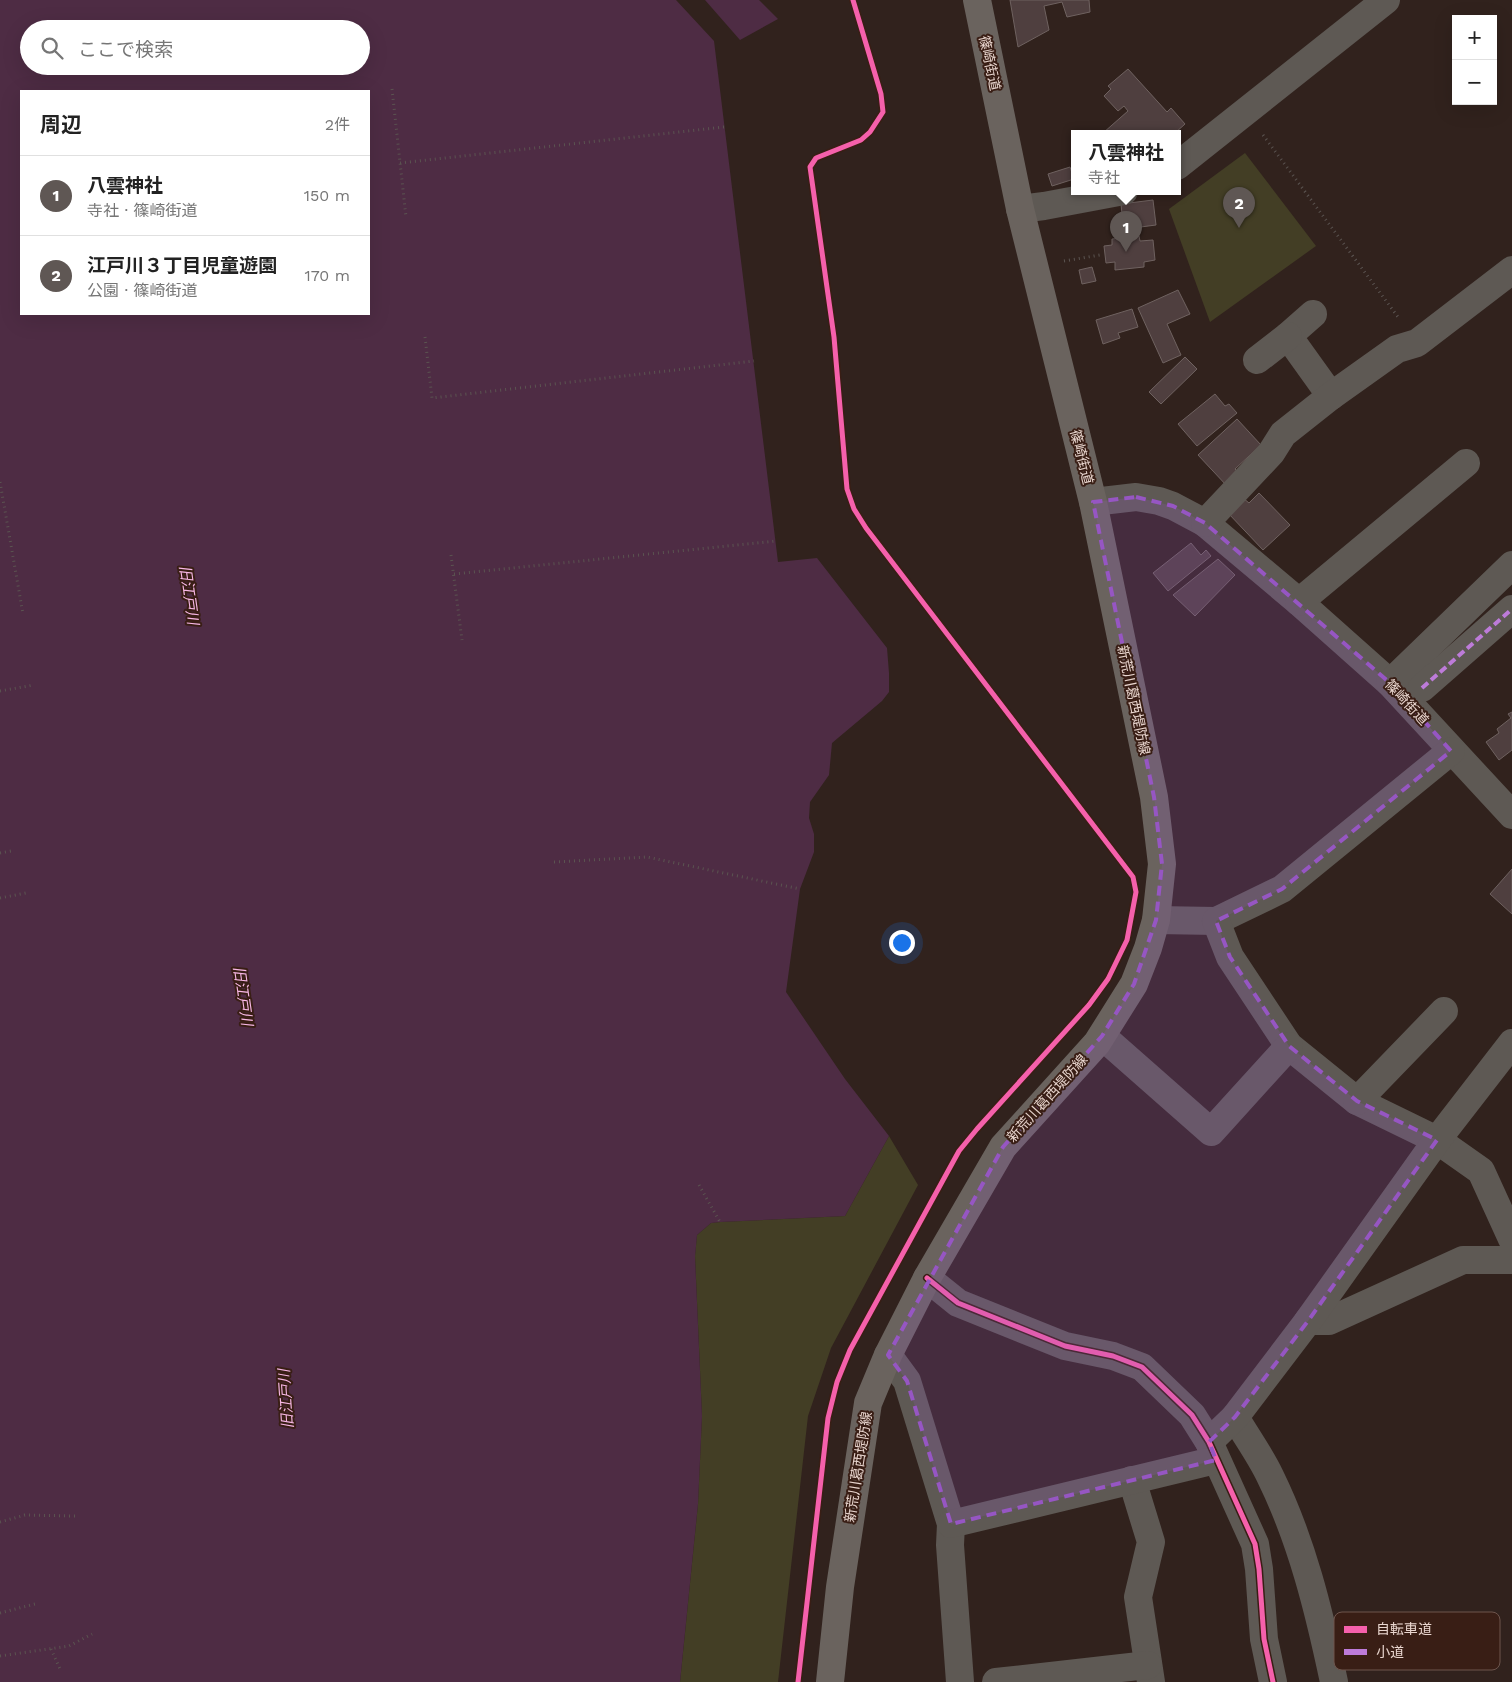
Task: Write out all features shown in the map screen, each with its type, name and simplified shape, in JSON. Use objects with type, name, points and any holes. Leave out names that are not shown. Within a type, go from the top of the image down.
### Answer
[{"type":"main road","name":"篠崎街道","points":[[977,0],[1020,208],[1093,502]]},
{"type":"main road","name":"新荒川葛西堤防線","points":[[830,1682],[840,1587],[868,1403],[888,1355],[927,1278],[1003,1147],[1102,1036],[1134,984],[1148,948],[1156,920],[1162,864],[1154,796],[1093,502]]},
{"type":"street","points":[[1181,163],[1386,0]]},
{"type":"street","points":[[1020,208],[1044,206],[1103,195]]},
{"type":"street","points":[[1205,523],[1271,452],[1283,434],[1397,349],[1418,344],[1512,270]]},
{"type":"street","points":[[1257,360],[1313,314]]},
{"type":"street","points":[[1288,336],[1332,396]]},
{"type":"street","points":[[1299,602],[1466,463]]},
{"type":"street","name":"篠崎街道","points":[[1093,502],[1136,497],[1159,501],[1173,506],[1205,523],[1299,602],[1390,683],[1512,815]]},
{"type":"street","points":[[1390,683],[1512,566]]},
{"type":"street","points":[[1422,688],[1512,609]]},
{"type":"street","points":[[1156,920],[1216,921],[1282,888],[1451,751]]},
{"type":"street","points":[[1216,921],[1230,957],[1289,1046],[1357,1101],[1437,1140],[1481,1171],[1512,1239]]},
{"type":"street","points":[[1357,1101],[1444,1011]]},
{"type":"street","points":[[1102,1036],[1211,1132],[1289,1046]]},
{"type":"street","points":[[951,1524],[1132,1480],[1213,1451],[1235,1417],[1308,1321],[1437,1140],[1512,1043]]},
{"type":"street","points":[[1308,1321],[1329,1321],[1463,1260],[1512,1260]]},
{"type":"street","points":[[927,1278],[958,1303],[1065,1346],[1113,1356],[1142,1367],[1192,1416],[1213,1451],[1254,1544],[1260,1569],[1264,1639],[1273,1682]]},
{"type":"street","points":[[888,1355],[907,1382],[951,1524],[950,1545],[960,1682]]},
{"type":"street","points":[[1235,1417],[1270,1475],[1295,1535],[1319,1611],[1334,1682]]},
{"type":"street","points":[[996,1682],[1150,1674],[1138,1597],[1152,1542],[1132,1480]]},
{"type":"path","points":[[853,0],[881,94],[883,112],[870,132],[861,140],[816,158],[810,167],[834,337],[847,489],[854,509],[866,528],[1133,877]]},
{"type":"path","points":[[392,89],[406,217]]},
{"type":"path","points":[[1246,111],[1418,344]]},
{"type":"path","points":[[400,163],[724,127]]},
{"type":"path","points":[[1059,262],[1100,255]]},
{"type":"path","points":[[425,337],[432,398],[754,362]]},
{"type":"path","points":[[0,482],[23,614]]},
{"type":"path","points":[[454,574],[776,541]]},
{"type":"path","points":[[451,555],[462,640]]},
{"type":"path","points":[[0,691],[34,685]]},
{"type":"path","points":[[0,853],[11,851]]},
{"type":"path","points":[[554,862],[647,857],[800,889]]},
{"type":"path","points":[[0,898],[26,893]]},
{"type":"path","points":[[812,1556],[828,1418],[837,1382],[850,1350],[928,1207],[959,1151],[977,1128]]},
{"type":"path","points":[[700,1184],[720,1222]]},
{"type":"path","points":[[0,1522],[24,1516],[75,1516]]},
{"type":"path","points":[[0,1613],[35,1604]]},
{"type":"path","points":[[0,1656],[69,1646],[92,1634]]},
{"type":"path","points":[[51,1649],[60,1669]]},
{"type":"highlighted area","points":[[1136,497],[1173,506],[1205,523],[1390,683],[1451,751],[1282,889],[1216,921],[1230,957],[1289,1046],[1357,1101],[1437,1140],[1308,1321],[1235,1417],[1209,1442],[1216,1460],[951,1524],[907,1381],[888,1355],[1003,1147],[1102,1036],[1134,984],[1156,920],[1162,864],[1154,797],[1093,502]]},
{"type":"shaded area","points":[[1245,153],[1316,246],[1210,322],[1169,209]]},
{"type":"shaded area","points":[[889,1136],[918,1185],[831,1348],[808,1416],[778,1682],[680,1682],[698,1504],[702,1416],[695,1256],[697,1235],[711,1223],[845,1216]]},
{"type":"water","name":"旧江戸川","points":[[0,0],[676,0],[714,41],[778,562],[817,558],[887,648],[889,673],[889,692],[882,701],[832,743],[829,775],[810,802],[809,818],[814,834],[814,852],[800,889],[786,992],[845,1079],[889,1136],[845,1216],[711,1223],[697,1235],[695,1257],[702,1416],[698,1504],[680,1682],[0,1682]]},
{"type":"water","points":[[705,0],[759,0],[778,19],[740,40]]},
{"type":"building","points":[[1010,0],[1089,0],[1090,12],[1067,17],[1062,2],[1044,6],[1049,30],[1018,47]]},
{"type":"building","points":[[1128,69],[1167,112],[1171,108],[1185,124],[1178,130],[1106,130],[1128,111],[1124,106],[1118,111],[1104,96],[1111,89],[1108,86]]},
{"type":"building","points":[[1070,167],[1071,180],[1052,186],[1048,174]]},
{"type":"building","points":[[1153,200],[1156,225],[1125,229],[1124,225],[1118,225],[1116,215],[1122,214],[1121,204]]},
{"type":"building","points":[[1139,236],[1140,241],[1153,240],[1155,260],[1144,262],[1144,267],[1115,270],[1115,262],[1106,263],[1104,246],[1112,245],[1112,239]]},
{"type":"building","points":[[1092,267],[1096,281],[1082,284],[1079,270]]},
{"type":"building","points":[[1178,290],[1190,314],[1167,324],[1181,355],[1163,363],[1138,308]]},
{"type":"building","points":[[1132,309],[1138,327],[1118,333],[1120,338],[1103,344],[1096,320]]},
{"type":"building","points":[[1185,357],[1197,369],[1161,404],[1149,392]]},
{"type":"building","points":[[1215,394],[1225,406],[1229,404],[1237,413],[1197,446],[1178,424]]},
{"type":"building","points":[[1237,419],[1261,445],[1235,469],[1240,474],[1227,486],[1198,455]]},
{"type":"building","points":[[1259,493],[1290,525],[1263,550],[1228,513],[1243,498],[1249,503]]},
{"type":"building","points":[[1191,543],[1201,555],[1206,550],[1211,556],[1168,591],[1153,573]]},
{"type":"building","points":[[1218,559],[1235,575],[1195,616],[1173,595]]},
{"type":"building","points":[[1512,712],[1512,750],[1499,760],[1486,742],[1499,733],[1497,729],[1511,718],[1508,714]]},
{"type":"building","points":[[1512,869],[1512,914],[1490,894]]},
{"type":"marked path","points":[[1422,688],[1512,609]]},
{"type":"cycle path","points":[[798,1682],[828,1418],[837,1382],[850,1350],[959,1151],[1089,1005],[1108,979],[1127,940],[1136,892],[1133,877],[866,528],[854,509],[847,489],[834,337],[810,167],[816,158],[861,140],[870,132],[883,112],[881,94],[853,0]]},
{"type":"cycle path","points":[[927,1278],[958,1303],[1065,1346],[1113,1356],[1142,1367],[1192,1415],[1209,1442],[1255,1544],[1259,1569],[1264,1639],[1273,1682]]},
{"type":"place","name":"江戸川３丁目児童遊園","points":[[1239,228]]},
{"type":"place","name":"八雲神社","points":[[1126,252]]}]
